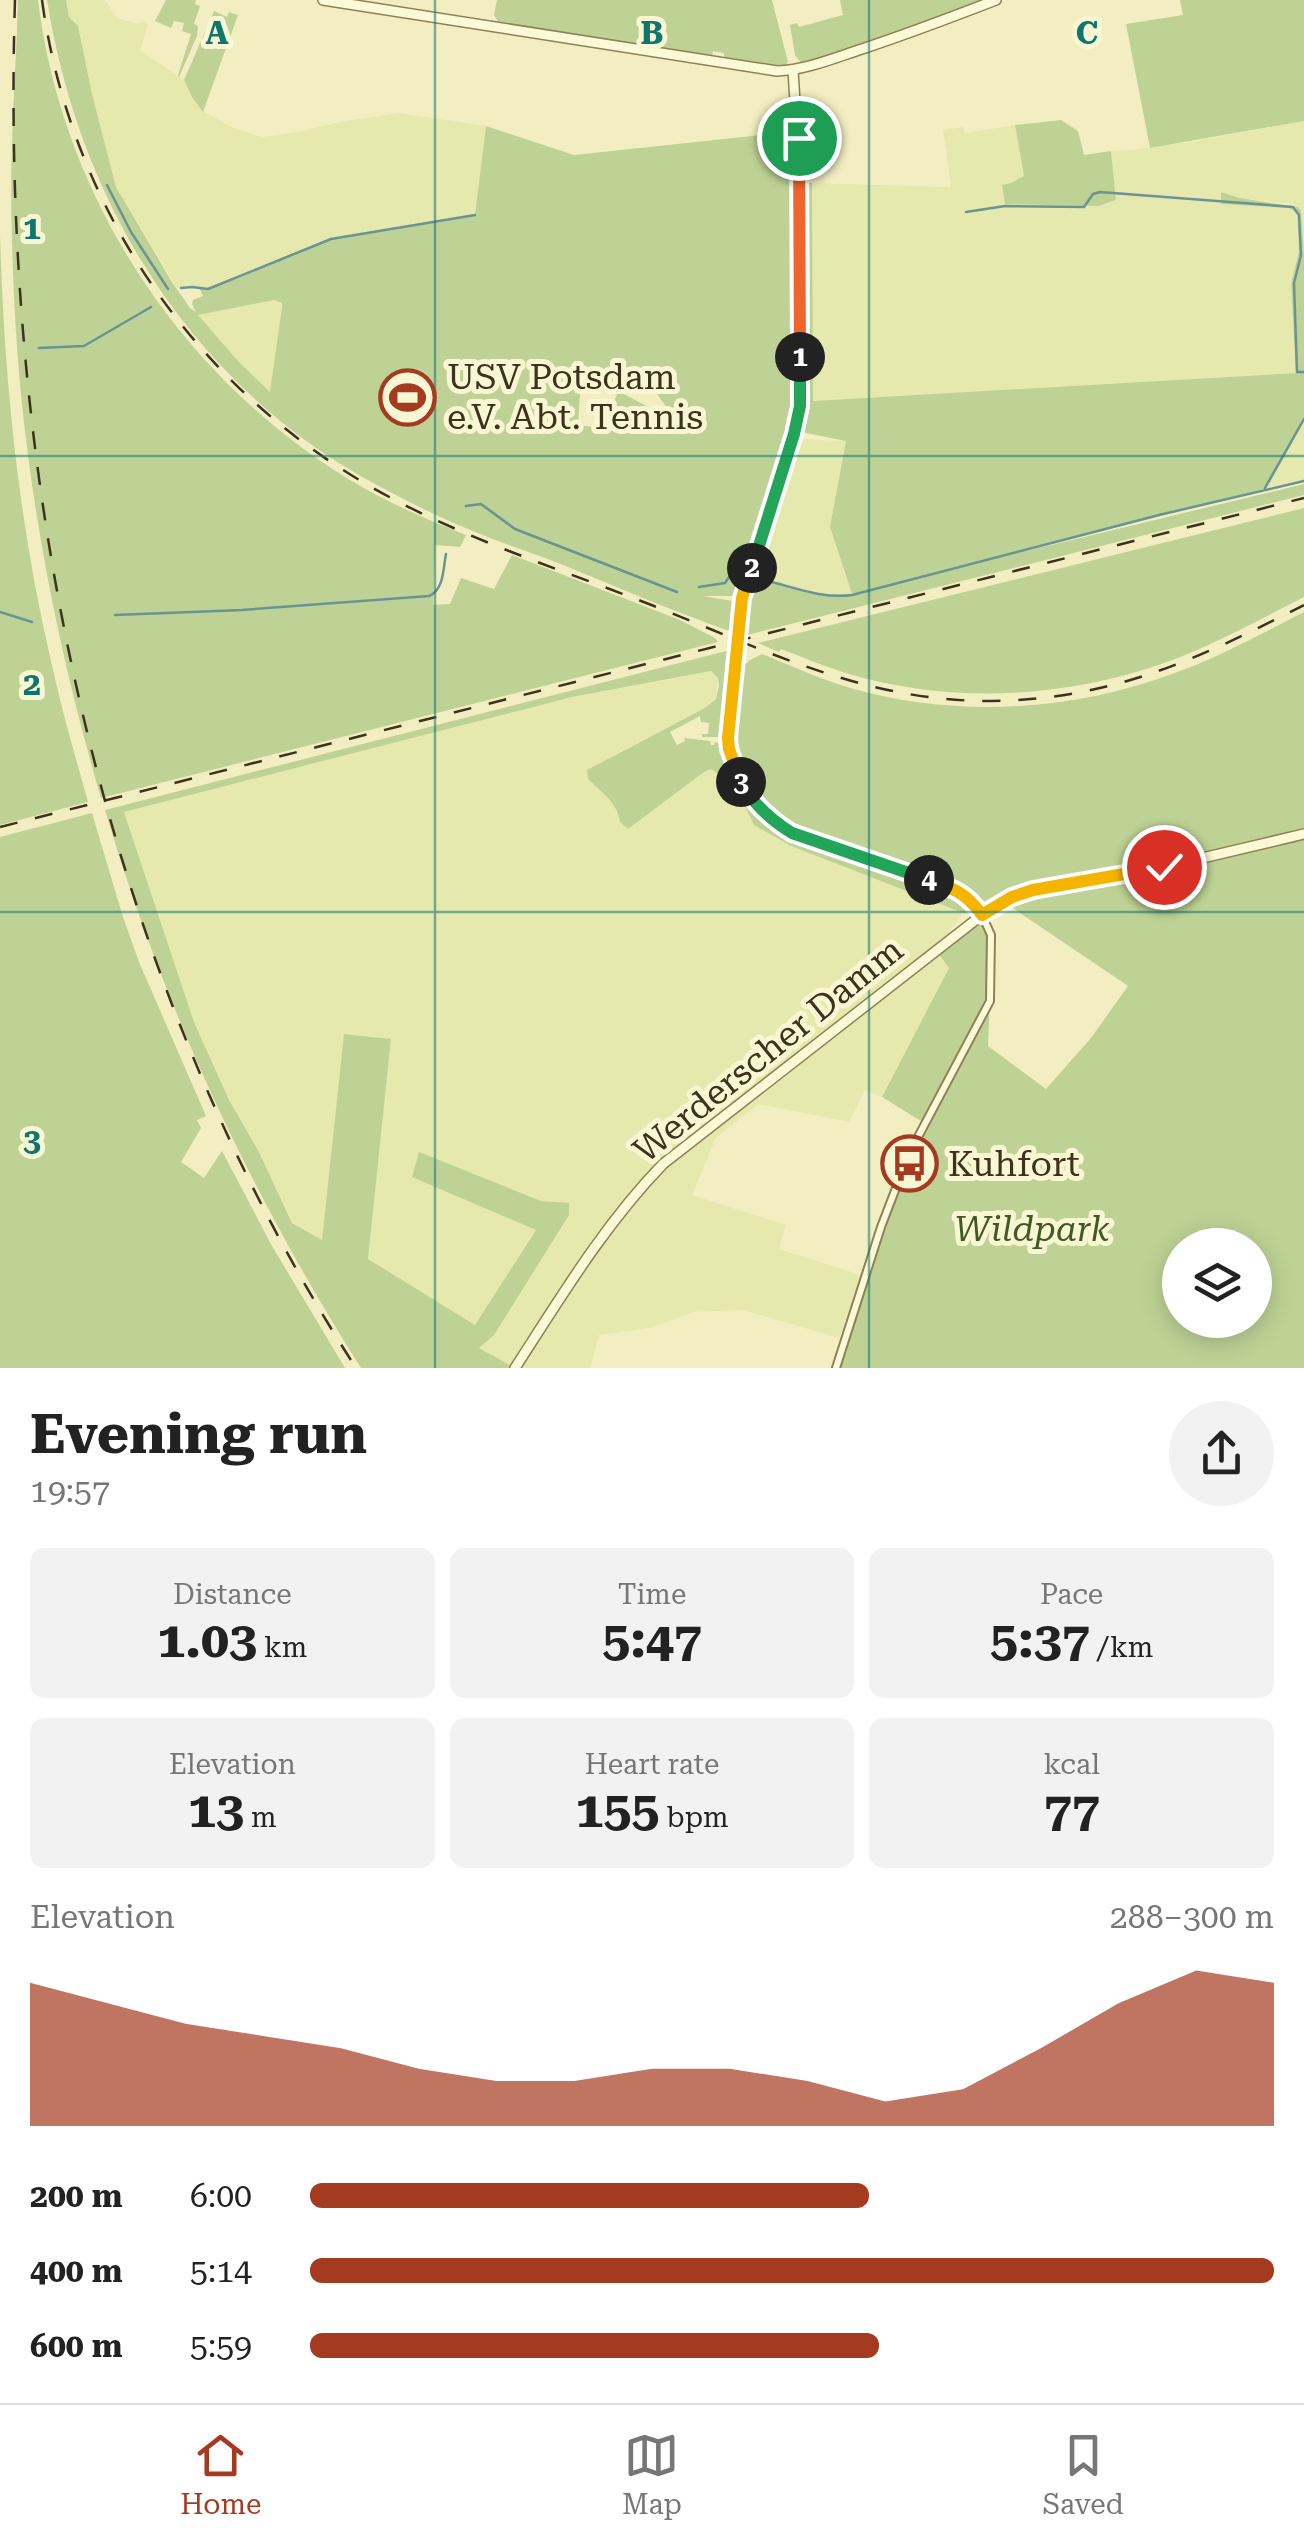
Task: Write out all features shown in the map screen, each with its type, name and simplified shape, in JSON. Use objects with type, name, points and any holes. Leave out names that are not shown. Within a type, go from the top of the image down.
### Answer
[{"type":"street","points":[[324,0],[777,71],[793,70],[923,29],[996,0]]},
{"type":"street","points":[[793,70],[800,182],[800,406],[742,598],[729,749],[746,791],[774,822],[817,843],[956,890],[970,898],[991,935],[990,1001],[907,1159],[836,1368]]},
{"type":"street","name":"Werderscher Damm","points":[[515,1368],[598,1240],[629,1199],[663,1164],[982,915],[1033,890],[1164,867],[1304,834]]},
{"type":"green space","points":[[18,0],[38,0],[51,73],[73,144],[103,211],[140,275],[183,335],[233,389],[289,438],[364,488],[466,535],[460,547],[435,545],[433,605],[450,604],[461,578],[494,589],[512,555],[680,620],[718,642],[101,798],[54,612],[24,424],[12,221]]},
{"type":"green space","points":[[47,0],[66,0],[69,17],[78,26],[116,187],[172,282],[196,312],[193,300],[203,296],[199,288],[209,289],[331,239],[475,215],[486,126],[574,155],[790,132],[792,403],[786,437],[781,439],[788,445],[740,596],[703,596],[738,602],[735,633],[445,519],[364,478],[301,437],[244,389],[194,335],[151,276],[114,212],[85,144],[63,74]],"holes":[[[274,300],[282,303],[282,307],[270,392],[198,315]],[[605,384],[655,391],[667,408],[665,416],[617,394],[613,429],[578,425],[580,394],[575,390],[603,392]]]},
{"type":"green space","points":[[66,0],[105,0],[117,18],[145,22],[148,25],[140,50],[184,80],[204,112],[262,137],[398,113],[486,126],[475,215],[331,239],[208,289],[177,288],[116,187],[78,26],[69,17]]},
{"type":"green space","points":[[166,0],[196,0],[195,4],[200,6],[194,24],[198,26],[197,36],[179,77],[191,34],[182,31],[184,23],[174,21],[171,28],[155,21]]},
{"type":"green space","points":[[497,0],[772,0],[788,62],[776,67],[724,59],[724,53],[713,51],[712,57],[499,23],[494,15]]},
{"type":"green space","points":[[840,0],[987,0],[861,47],[802,64],[795,55],[790,25],[797,23],[799,27],[843,15]]},
{"type":"green space","points":[[1180,0],[1304,0],[1304,121],[1150,148],[1126,24],[1183,15]]},
{"type":"green space","points":[[214,11],[227,17],[229,12],[238,15],[203,112],[184,80]]},
{"type":"green space","points":[[1061,120],[1078,131],[1084,155],[1111,151],[1116,200],[1098,206],[1005,204],[1002,185],[1024,176],[1015,125]]},
{"type":"green space","points":[[1304,121],[1304,256],[1301,211],[1293,204],[1222,192],[1222,204],[1289,208],[1296,212],[1299,251],[1291,284],[1297,373],[812,401],[812,183],[951,187],[943,130],[963,127],[965,133],[1015,125],[1024,176],[1011,183],[1005,204],[1116,200],[1111,151],[1196,141]]},
{"type":"green space","points":[[802,183],[812,183],[813,401],[1296,373],[1291,284],[1299,251],[1297,212],[1289,208],[1221,204],[1221,192],[1298,207],[1304,256],[1304,419],[1264,489],[1014,554],[1304,484],[1304,495],[743,636],[752,576],[814,593],[852,594],[830,527],[846,441],[802,429]]},
{"type":"green space","points":[[0,234],[9,395],[21,502],[39,608],[88,802],[0,825]]},
{"type":"green space","points":[[274,300],[282,304],[271,393],[197,314]]},
{"type":"green space","points":[[1304,419],[1304,481],[1264,489]]},
{"type":"green space","points":[[800,439],[846,441],[830,527],[852,595],[823,596],[752,576],[795,444]]},
{"type":"green space","points":[[1304,508],[1304,597],[1202,648],[1130,674],[1014,693],[936,691],[860,677],[758,643]]},
{"type":"green space","name":"Wildpark","points":[[1304,612],[1304,1368],[836,1368],[886,1214],[924,1123],[882,1097],[949,968],[936,950],[982,915],[992,942],[988,1046],[1046,1089],[1091,1038],[1128,986],[995,896],[963,913],[791,846],[754,825],[730,781],[711,769],[628,829],[620,822],[612,803],[588,779],[587,770],[716,699],[718,678],[711,671],[572,697],[124,812],[194,1022],[292,1223],[322,1240],[344,1034],[391,1039],[368,1259],[475,1325],[536,1230],[412,1177],[419,1152],[541,1201],[569,1203],[569,1215],[494,1335],[479,1348],[515,1368],[361,1368],[282,1235],[213,1098],[154,957],[105,810],[734,649],[724,737],[702,737],[708,734],[709,723],[701,722],[700,716],[670,732],[677,745],[684,738],[725,746],[741,792],[759,812],[762,805],[735,757],[732,725],[739,670],[762,654],[842,685],[893,698],[974,707],[1055,703],[1095,696],[1172,674]]},
{"type":"green space","points":[[707,670],[718,678],[716,698],[703,709],[612,756],[588,779],[619,813],[711,769],[717,771],[739,794],[754,825],[791,846],[963,913],[936,950],[949,968],[882,1097],[865,1090],[849,1122],[758,1104],[716,1138],[692,1195],[786,1225],[779,1249],[861,1275],[839,1338],[743,1310],[694,1312],[650,1328],[599,1335],[590,1368],[515,1368],[478,1348],[569,1203],[541,1201],[419,1153],[413,1177],[536,1230],[475,1326],[368,1259],[391,1040],[344,1035],[322,1241],[292,1222],[194,1022],[124,812],[572,697]]},
{"type":"green space","points":[[92,813],[139,962],[206,1116],[197,1120],[201,1128],[181,1162],[204,1178],[222,1151],[272,1246],[345,1368],[0,1368],[0,837]]},
{"type":"waterway","points":[[107,185],[131,232],[168,289]]},
{"type":"waterway","points":[[966,212],[1005,206],[1084,207],[1093,194],[1100,192],[1293,207],[1299,215],[1301,255],[1294,283],[1297,372],[1304,372]]},
{"type":"waterway","points":[[181,288],[208,289],[331,239],[475,215]]},
{"type":"waterway","points":[[39,348],[84,346],[151,307]]},
{"type":"waterway","points":[[1265,488],[1304,419]]},
{"type":"waterway","points":[[768,581],[820,594],[852,595],[1304,481]]},
{"type":"waterway","points":[[466,506],[481,504],[515,529],[677,592]]},
{"type":"waterway","points":[[115,615],[429,596],[440,584],[446,554]]},
{"type":"waterway","points":[[699,587],[725,583],[733,571]]},
{"type":"waterway","points":[[0,612],[32,622]]},
{"type":"railway","points":[[15,0],[15,180],[25,359],[48,537],[82,712],[130,885],[191,1052],[266,1213],[356,1368]]},
{"type":"railway","points":[[42,0],[57,76],[80,148],[112,218],[150,283],[197,343],[249,398],[308,446],[406,506],[511,552],[819,671],[902,693],[946,699],[1036,699],[1116,684],[1191,659],[1304,605]]},
{"type":"railway","points":[[0,827],[1304,498]]},
{"type":"place","name":"USV Potsdam e.V. Abt. Tennis","points":[[408,397]]},
{"type":"place","name":"Kuhfort","points":[[909,1164]]},
{"type":"route","points":[[799,138],[800,406],[742,598],[728,738],[738,778],[758,806],[792,833],[956,890],[970,898],[982,915],[1033,890],[1164,867]]}]
